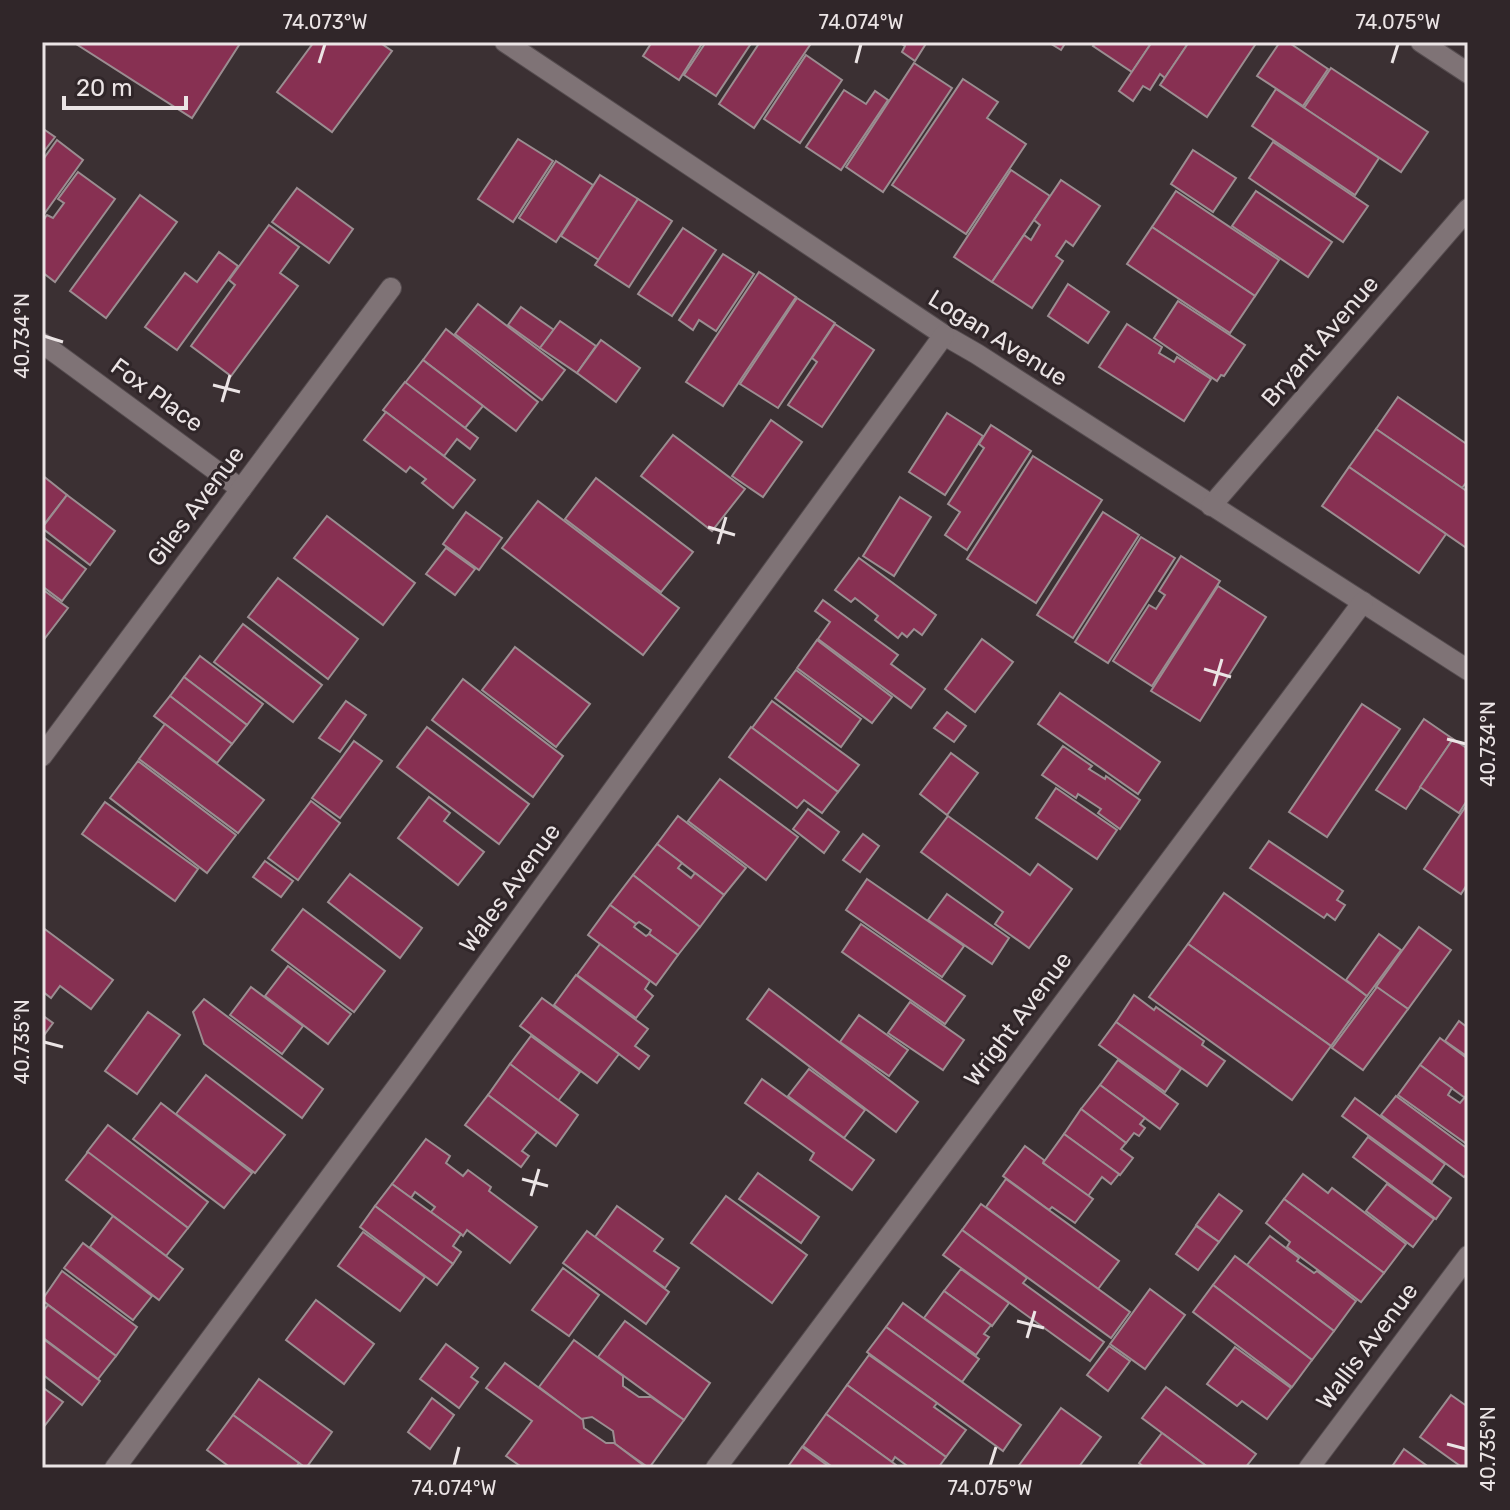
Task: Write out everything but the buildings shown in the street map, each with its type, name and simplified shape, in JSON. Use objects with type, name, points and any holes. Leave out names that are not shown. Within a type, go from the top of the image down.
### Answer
[{"type":"street","name":"Logan Avenue","points":[[505,42],[944,335],[1468,670]]},
{"type":"street","points":[[1421,42],[1468,73]]},
{"type":"street","name":"Bryant Avenue","points":[[1211,506],[1468,209]]},
{"type":"street","name":"Giles Avenue","points":[[42,756],[391,288]]},
{"type":"street","name":"Wales Avenue","points":[[115,1468],[944,335]]},
{"type":"street","name":"Fox Place","points":[[42,343],[241,489]]},
{"type":"street","name":"Wright Avenue","points":[[716,1468],[1363,602]]},
{"type":"street","name":"Wallis Avenue","points":[[1309,1468],[1468,1256]]}]
